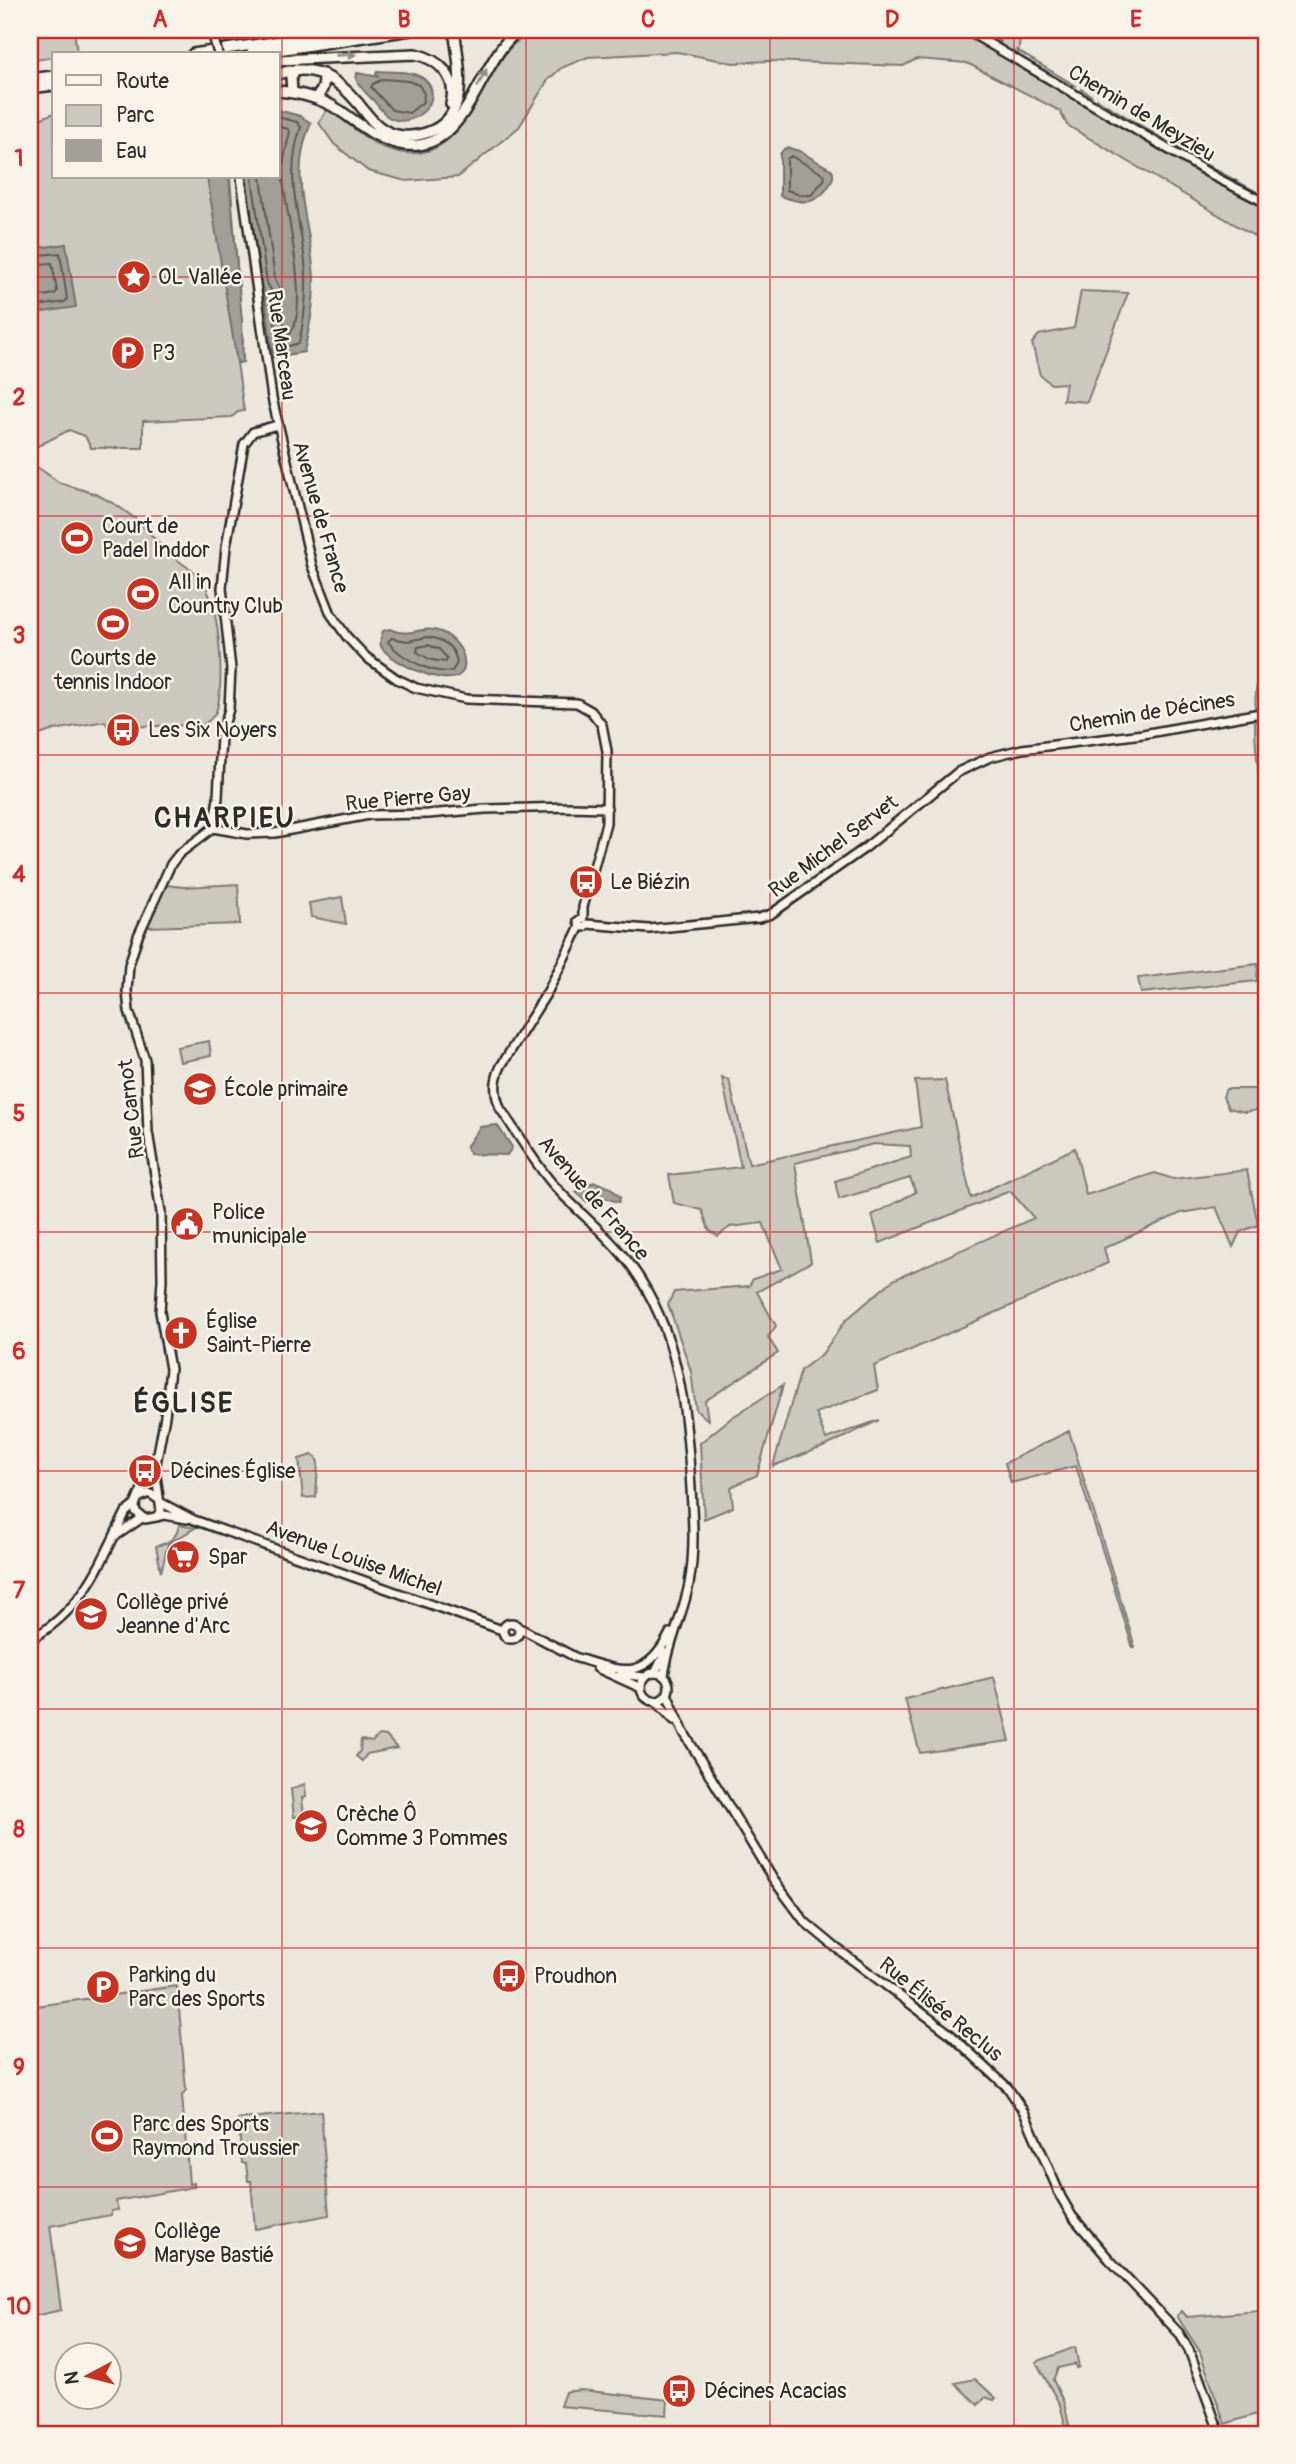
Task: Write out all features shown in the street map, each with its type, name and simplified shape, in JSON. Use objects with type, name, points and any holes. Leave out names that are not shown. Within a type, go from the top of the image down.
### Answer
[{"type":"highway","points":[[207,52],[352,30]]},
{"type":"highway","points":[[264,52],[411,30]]},
{"type":"highway","points":[[280,91],[314,98],[337,108],[392,143],[422,144],[437,138],[462,115],[496,54],[519,30]]},
{"type":"highway","points":[[449,129],[464,96],[464,75],[456,33]]},
{"type":"highway","points":[[280,74],[308,69],[334,79],[372,121],[383,129],[404,137],[415,136],[438,128],[450,118],[459,95],[456,33]]},
{"type":"highway","points":[[280,60],[402,54],[429,57],[445,70],[452,83],[451,106],[438,128]]},
{"type":"highway","points":[[292,92],[291,77],[296,70]]},
{"type":"highway","points":[[314,98],[321,92],[323,74]]},
{"type":"highway","points":[[30,79],[52,76]]},
{"type":"highway","points":[[30,88],[52,85]]},
{"type":"street","points":[[212,30],[217,52]]},
{"type":"street","name":"Chemin de Meyzieu","points":[[966,30],[1216,178],[1266,204]]},
{"type":"street","name":"Rue Marceau","points":[[213,828],[218,798],[221,736],[229,709],[232,669],[222,597],[226,547],[244,444],[253,432],[277,425],[266,367],[240,178]]},
{"type":"street","name":"Avenue de France","points":[[277,425],[317,584],[331,614],[347,637],[380,668],[397,679],[430,692],[466,699],[577,703],[592,711],[602,724],[606,737],[607,808],[603,839],[586,893],[583,923],[572,939],[548,991],[501,1066],[496,1076],[496,1094],[500,1108],[551,1182],[601,1231],[632,1267],[664,1324],[673,1350],[683,1393],[692,1505],[692,1566],[664,1676]]},
{"type":"street","name":"Chemin de Décines","points":[[1043,746],[1143,734],[1266,712]]},
{"type":"street","name":"Rue Michel Servet","points":[[583,923],[660,929],[759,918],[771,914],[865,848],[958,772],[990,757],[1043,746]]},
{"type":"street","name":"Rue Pierre Gay","points":[[213,828],[247,834],[275,834],[369,815],[485,809],[607,808]]},
{"type":"street","name":"Rue Carnot","points":[[156,1456],[165,1416],[170,1373],[160,1312],[160,1200],[148,1132],[145,1060],[129,1012],[129,964],[138,936],[171,864],[179,854],[213,828]]},
{"type":"street","points":[[156,1456],[160,1511],[156,1517],[149,1520],[136,1512],[137,1501],[156,1456]]},
{"type":"street","points":[[30,1640],[66,1615],[94,1577],[129,1508],[149,1493],[159,1501]]},
{"type":"street","name":"Avenue Louise Michel","points":[[159,1501],[194,1520],[502,1630]]},
{"type":"street","name":"Avenue Louise Michel","points":[[156,1517],[194,1520]]},
{"type":"street","points":[[114,1538],[142,1518]]},
{"type":"street","points":[[574,1657],[627,1670],[652,1661],[659,1654],[670,1633],[692,1566]]},
{"type":"street","points":[[537,1639],[507,1638],[502,1630],[510,1622],[537,1639],[641,1688]]},
{"type":"street","points":[[516,1637],[518,1627]]},
{"type":"street","name":"Avenue de France","points":[[655,1672],[673,1636]]},
{"type":"street","points":[[586,1663],[615,1673],[645,1677],[655,1672],[664,1676],[669,1687],[667,1694],[656,1701],[644,1696],[641,1688],[645,1677]]},
{"type":"street","name":"Rue Élisée Reclus","points":[[667,1694],[683,1731]]},
{"type":"street","name":"Rue Élisée Reclus","points":[[656,1701],[683,1731],[773,1879],[805,1922],[948,2033],[1008,2088],[1024,2112],[1061,2197],[1083,2232],[1179,2333],[1189,2350],[1220,2434]]},
{"type":"green space","points":[[30,30],[74,30],[77,52],[52,52],[52,57],[30,61]]},
{"type":"green space","points":[[540,30],[1021,30],[1017,64],[1210,180],[1266,209],[1266,243],[1067,125],[1060,111],[967,63],[917,59],[903,66],[767,61],[733,63],[677,52],[588,57],[561,68],[548,80],[519,127],[458,177],[406,181],[368,171],[334,144],[319,123],[328,108],[380,146],[406,153],[428,151],[446,142],[460,127],[496,67],[512,46]]},
{"type":"green space","name":"OL Vallée","points":[[52,114],[52,178],[230,178],[243,343],[243,362],[237,363],[244,411],[232,417],[143,421],[143,448],[91,448],[85,436],[69,430],[30,450],[30,123]]},
{"type":"green space","points":[[1081,291],[1128,293],[1087,402],[1063,400],[1066,383],[1051,384],[1040,375],[1032,343],[1039,335],[1074,328]]},
{"type":"green space","name":"All in Country Club","points":[[30,462],[60,483],[96,494],[118,506],[137,520],[169,554],[211,584],[207,590],[218,631],[220,682],[216,712],[203,725],[108,727],[105,721],[54,730],[30,738]]},
{"type":"green space","points":[[1266,638],[1266,826],[1259,779],[1255,708],[1260,661]]},
{"type":"green space","points":[[238,884],[240,924],[147,927],[166,885],[184,887]]},
{"type":"green space","points":[[342,897],[346,924],[311,917],[309,903]]},
{"type":"green space","points":[[1258,964],[1257,981],[1141,993],[1138,978]]},
{"type":"green space","points":[[209,1041],[211,1056],[180,1062],[177,1047]]},
{"type":"green space","points":[[722,1078],[729,1080],[749,1164],[921,1127],[915,1081],[945,1080],[971,1198],[1075,1148],[1086,1195],[1155,1173],[1173,1179],[1247,1170],[1258,1225],[1240,1232],[1233,1247],[1216,1207],[1181,1213],[1104,1248],[1108,1263],[874,1366],[878,1390],[816,1413],[826,1439],[879,1420],[828,1445],[773,1466],[801,1370],[822,1354],[846,1320],[893,1280],[1034,1218],[1010,1191],[880,1243],[872,1215],[916,1192],[910,1178],[839,1199],[835,1181],[911,1157],[910,1146],[874,1144],[795,1163],[811,1262],[757,1292],[776,1326],[768,1337],[778,1353],[705,1401],[708,1420],[696,1410],[691,1371],[668,1304],[674,1292],[749,1286],[753,1279],[782,1269],[763,1223],[730,1227],[718,1236],[709,1230],[702,1210],[674,1203],[669,1175],[741,1167]]},
{"type":"green space","points":[[1226,1089],[1266,1089],[1266,1109],[1245,1112],[1228,1108],[1223,1097]]},
{"type":"green space","points":[[783,1385],[757,1475],[731,1487],[733,1507],[704,1519],[700,1443],[731,1418]]},
{"type":"green space","points":[[1069,1431],[1135,1647],[1133,1648],[1076,1466],[1011,1483],[1005,1463]]},
{"type":"green space","points":[[312,1455],[318,1463],[316,1497],[303,1498],[299,1459]]},
{"type":"green space","points":[[179,1525],[195,1528],[168,1544],[161,1572],[156,1546],[172,1539]]},
{"type":"green space","points":[[994,1677],[1010,1741],[920,1753],[905,1699]]},
{"type":"green space","points":[[379,1735],[386,1736],[397,1748],[367,1754],[362,1761],[356,1756],[360,1751],[361,1740],[372,1742]]},
{"type":"green space","points":[[305,1784],[306,1797],[302,1798],[304,1816],[294,1817],[291,1789]]},
{"type":"green space","name":"Parc des Sports Raymond Troussier","points":[[177,1986],[186,2090],[182,2095],[189,2184],[194,2183],[194,2187],[116,2201],[118,2210],[111,2211],[111,2215],[50,2226],[61,2310],[30,2317],[30,1991],[34,1991],[36,2006]]},
{"type":"green space","points":[[321,2111],[329,2215],[255,2229],[251,2181],[248,2181],[246,2164],[242,2163],[238,2119]]},
{"type":"green space","points":[[1182,2311],[1187,2317],[1259,2311],[1266,2333],[1266,2411],[1225,2424],[1200,2352],[1177,2316]]},
{"type":"green space","points":[[1075,2347],[1079,2367],[1076,2368],[1075,2364],[1058,2368],[1053,2380],[1064,2403],[1070,2429],[1076,2434],[1068,2434],[1060,2405],[1036,2362]]},
{"type":"green space","points":[[975,2379],[996,2398],[994,2400],[985,2397],[978,2405],[955,2383]]},
{"type":"green space","points":[[581,2390],[668,2400],[667,2415],[560,2406],[565,2392]]},
{"type":"water","points":[[377,71],[408,73],[424,79],[432,96],[429,104],[416,117],[406,120],[387,116],[356,79],[357,73],[379,77],[376,75]]},
{"type":"water","points":[[280,111],[300,116],[311,123],[301,164],[303,202],[314,282],[304,352],[273,357],[264,290],[261,290],[245,178],[280,178]]},
{"type":"water","points":[[789,148],[832,170],[831,183],[816,199],[805,202],[780,196],[780,154]]},
{"type":"water","points":[[207,178],[229,178],[242,321],[243,362],[237,363]]},
{"type":"water","points":[[66,244],[76,307],[30,314],[30,249]]},
{"type":"water","points":[[389,629],[404,633],[434,630],[445,634],[462,652],[463,669],[457,677],[445,678],[413,669],[387,653],[381,646],[383,631]]},
{"type":"water","points":[[497,1125],[512,1147],[507,1155],[470,1154],[466,1147],[480,1127]]},
{"type":"water","points":[[595,1182],[611,1188],[620,1197],[619,1202],[597,1196],[587,1202],[576,1192]]},
{"type":"waterway","points":[[980,30],[1001,42]]},
{"type":"waterway","points":[[1016,50],[1076,86]]},
{"type":"waterway","points":[[1081,89],[1092,96]]},
{"type":"waterway","points":[[1097,99],[1185,152]]},
{"type":"waterway","points":[[1190,156],[1266,197]]},
{"type":"place","name":"OL Vallée","points":[[134,277]]},
{"type":"place","name":"P3","points":[[128,353]]},
{"type":"place","name":"Court de Padel Inddor","points":[[77,538]]},
{"type":"place","name":"All in Country Club","points":[[143,594]]},
{"type":"place","name":"Courts de tennis Indoor","points":[[113,624]]},
{"type":"place","name":"Les Six Noyers","points":[[123,730]]},
{"type":"place","name":"Le Biézin","points":[[586,882]]},
{"type":"place","name":"École primaire","points":[[200,1089]]},
{"type":"place","name":"Police municipale","points":[[187,1224]]},
{"type":"place","name":"Église Saint-Pierre","points":[[181,1333]]},
{"type":"place","name":"Décines Église","points":[[145,1471]]},
{"type":"place","name":"Spar","points":[[183,1557]]},
{"type":"place","name":"Collège privé Jeanne d'Arc","points":[[91,1614]]},
{"type":"place","name":"Crèche Ô Comme 3 Pommes","points":[[311,1826]]},
{"type":"place","name":"Proudhon","points":[[509,1976]]},
{"type":"place","name":"Parking du Parc des Sports","points":[[103,1987]]},
{"type":"place","name":"Parc des Sports Raymond Troussier","points":[[107,2136]]},
{"type":"place","name":"Collège Maryse Bastié","points":[[130,2243]]},
{"type":"place","name":"Décines Acacias","points":[[679,2391]]},
{"type":"district","name":"CHARPIEU","points":[[225,817]]},
{"type":"district","name":"ÉGLISE","points":[[184,1402]]}]
